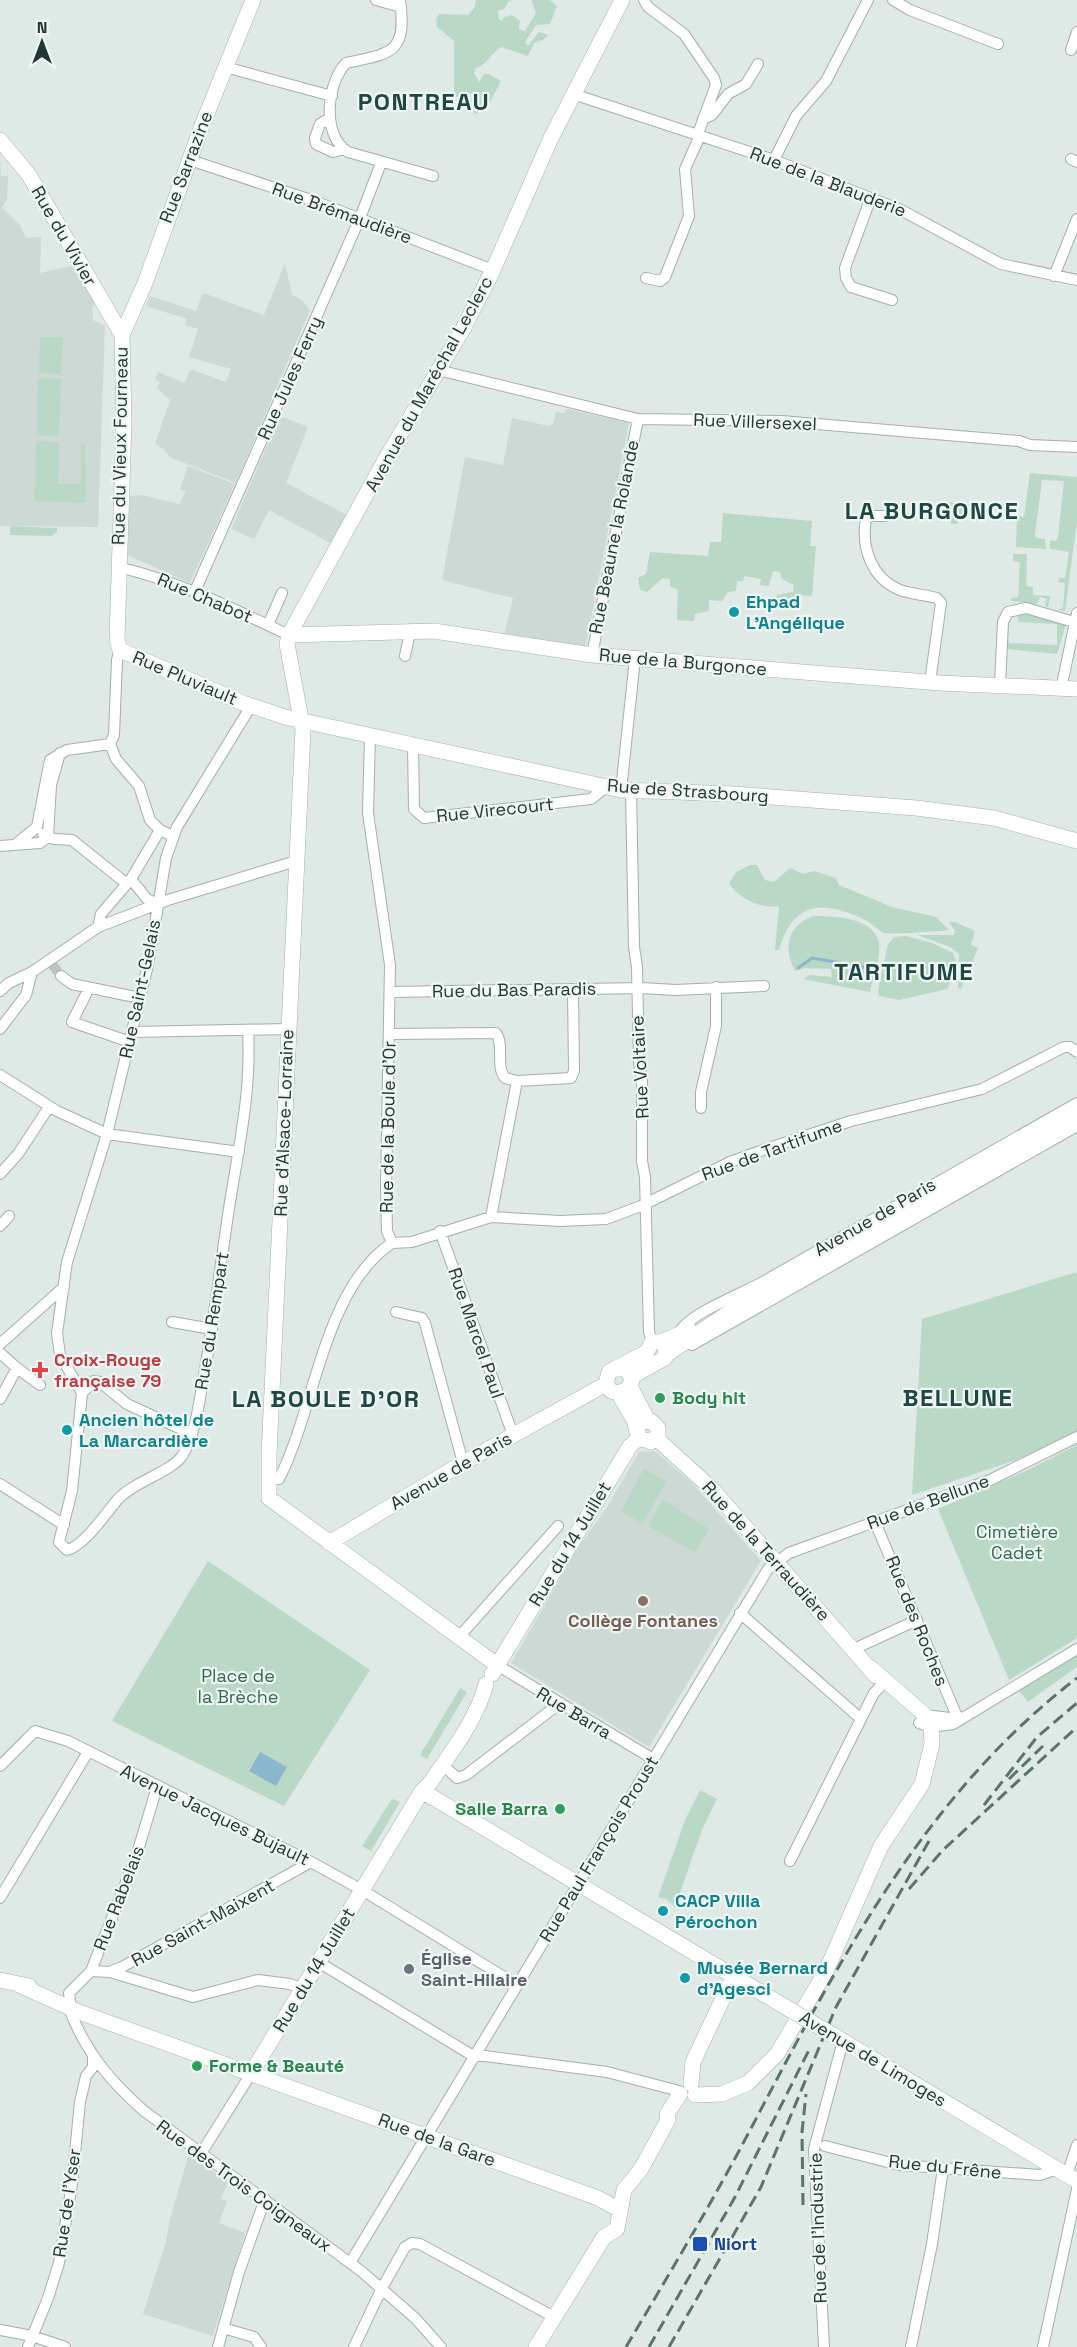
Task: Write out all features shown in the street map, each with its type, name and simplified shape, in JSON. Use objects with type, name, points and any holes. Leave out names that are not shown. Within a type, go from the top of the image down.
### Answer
[{"type":"main road","name":"Rue Sarrazine","points":[[122,335],[146,283],[190,160],[252,0]]},
{"type":"main road","name":"Avenue du Maréchal Leclerc","points":[[289,635],[493,270],[530,184],[573,94],[622,0]]},
{"type":"main road","name":"Rue du Vivier","points":[[1,143],[29,175],[122,335]]},
{"type":"main road","name":"Rue du Vieux Fourneau","points":[[120,650],[117,639],[124,422],[122,335]]},
{"type":"main road","name":"Rue de la Burgonce","points":[[289,635],[447,633],[592,656],[930,682],[1077,689]]},
{"type":"main road","name":"Rue d'Alsace-Lorraine","points":[[289,635],[287,644],[303,719],[268,1480],[269,1498],[329,1543]]},
{"type":"main road","name":"Rue Pluviault","points":[[120,650],[251,706],[285,717]]},
{"type":"main road","name":"Rue de Strasbourg","points":[[285,717],[303,719],[620,790],[734,794],[916,808],[994,818],[1077,841]]},
{"type":"main road","points":[[285,717],[291,723],[300,747]]},
{"type":"main road","name":"Avenue de Paris","points":[[658,1352],[741,1310],[754,1298],[803,1275],[900,1215],[917,1209],[1077,1115]]},
{"type":"main road","name":"Avenue de Paris","points":[[329,1543],[513,1435],[621,1382],[678,1335],[714,1315],[741,1310]]},
{"type":"main road","points":[[621,1382],[641,1429]]},
{"type":"main road","name":"Rue de la Terraudière","points":[[641,1429],[648,1442],[656,1438],[712,1489],[871,1668],[925,1722]]},
{"type":"main road","name":"Rue du 14 Juillet","points":[[252,2072],[320,1963],[423,1789],[435,1761],[476,1695],[486,1684],[641,1429]]},
{"type":"main road","points":[[329,1543],[497,1665]]},
{"type":"main road","name":"Rue de la Terraudière","points":[[871,1668],[897,1704],[925,1722]]},
{"type":"main road","name":"Rue du 14 Juillet","points":[[423,1789],[430,1783],[482,1698],[486,1684]]},
{"type":"main road","points":[[687,2091],[728,2091],[748,2083],[777,2054],[826,1971],[866,1876],[900,1814],[922,1784],[930,1757],[925,1722]]},
{"type":"main road","name":"Avenue de Limoges","points":[[423,1789],[1067,2175]]},
{"type":"main road","points":[[536,2347],[604,2237],[603,2229],[637,2186],[641,2169],[668,2120],[667,2114],[687,2091],[693,2062],[734,1977]]},
{"type":"main road","name":"Rue de la Gare","points":[[0,1980],[33,1987],[69,2004],[598,2198],[620,2210]]},
{"type":"street","points":[[344,149],[336,136],[330,118],[332,96],[340,71],[346,63],[387,54],[394,49],[401,32],[401,3],[376,0]]},
{"type":"street","points":[[644,0],[648,7],[684,34],[714,78],[716,85],[684,174],[690,211],[680,240],[665,277],[660,280],[646,278]]},
{"type":"street","points":[[774,160],[796,116],[826,81],[868,0]]},
{"type":"street","points":[[893,0],[910,10],[998,45]]},
{"type":"street","points":[[1071,50],[1077,32]]},
{"type":"street","points":[[703,119],[712,115],[728,94],[746,84],[758,64]]},
{"type":"street","points":[[225,67],[332,96]]},
{"type":"street","name":"Rue de la Blauderie","points":[[573,94],[774,160],[914,216],[1001,264],[1077,280]]},
{"type":"street","points":[[330,118],[320,124],[315,138],[316,144],[333,152],[344,149],[381,163],[433,176]]},
{"type":"street","name":"Rue Brémaudière","points":[[190,160],[360,218],[493,270]]},
{"type":"street","name":"Rue Jules Ferry","points":[[195,591],[360,218],[381,163]]},
{"type":"street","points":[[870,200],[845,268],[846,278],[851,287],[892,300]]},
{"type":"street","points":[[1054,276],[1077,219]]},
{"type":"street","name":"Rue Villersexel","points":[[438,370],[638,419],[781,421],[869,426],[1019,441],[1030,445],[1077,447]]},
{"type":"street","name":"Rue Beaune la Rolande","points":[[592,656],[638,419]]},
{"type":"street","points":[[885,516],[871,516],[866,519],[864,543],[869,560],[893,586],[937,598],[942,603],[930,682]]},
{"type":"street","name":"Rue Chabot","points":[[118,562],[195,591],[289,635]]},
{"type":"street","points":[[268,625],[282,593]]},
{"type":"street","points":[[1000,686],[1003,622],[1008,612],[1026,609],[1075,617],[1061,689]]},
{"type":"street","points":[[405,656],[410,632]]},
{"type":"street","points":[[120,650],[117,660],[114,735],[110,744],[116,759],[139,786],[150,820],[160,830],[172,836]]},
{"type":"street","name":"Rue Voltaire","points":[[635,659],[620,790],[637,967],[649,1332],[658,1352]]},
{"type":"street","name":"Rue Saint-Gelais","points":[[82,1393],[60,1355],[57,1333],[71,1244],[107,1134],[140,998],[172,836],[251,706]]},
{"type":"street","name":"Rue de la Boule d'Or","points":[[370,735],[368,813],[386,927],[391,992],[386,1186],[387,1232],[392,1243]]},
{"type":"street","name":"Rue Virecourt","points":[[413,743],[414,809],[424,818],[591,798],[620,790]]},
{"type":"street","points":[[16,844],[37,827],[48,764],[53,757],[60,753],[110,744]]},
{"type":"street","points":[[0,846],[40,843],[48,837],[51,785],[60,753]]},
{"type":"street","points":[[37,827],[48,837],[72,840],[129,882],[147,899],[157,904]]},
{"type":"street","points":[[98,927],[101,914],[129,882],[160,830]]},
{"type":"street","points":[[0,991],[9,983],[51,962],[98,927],[157,904],[296,861]]},
{"type":"street","points":[[0,1029],[26,995],[32,972]]},
{"type":"street","points":[[61,976],[67,982],[140,998]]},
{"type":"street","name":"Rue du Bas Paradis","points":[[391,992],[573,988],[675,990],[764,986]]},
{"type":"street","points":[[700,1108],[701,1092],[716,1026],[716,987]]},
{"type":"street","points":[[89,988],[72,1022],[131,1037],[288,1029]]},
{"type":"street","points":[[390,1034],[496,1033],[500,1038],[501,1074],[505,1078],[518,1081],[567,1079],[573,1075],[573,988]]},
{"type":"street","name":"Rue du Rempart","points":[[63,1525],[58,1542],[63,1548],[74,1548],[127,1490],[177,1462],[192,1434],[212,1329],[249,1091],[248,1030]]},
{"type":"street","name":"Rue de Tartifume","points":[[392,1243],[412,1242],[491,1217],[596,1221],[622,1214],[730,1162],[766,1149],[851,1121],[982,1089],[1064,1047],[1077,1052]]},
{"type":"street","points":[[0,1075],[49,1107],[107,1134],[238,1152]]},
{"type":"street","points":[[491,1217],[518,1081]]},
{"type":"street","points":[[0,1174],[18,1154],[49,1107]]},
{"type":"street","name":"Avenue de Paris","points":[[678,1335],[682,1326],[711,1308],[1077,1115]]},
{"type":"street","name":"Avenue de Paris","points":[[741,1310],[803,1275],[919,1217],[941,1195]]},
{"type":"street","points":[[0,1226],[9,1216]]},
{"type":"street","name":"Rue Marcel Paul","points":[[440,1232],[513,1435]]},
{"type":"street","points":[[268,1480],[279,1479],[294,1446],[341,1305],[373,1259],[392,1243]]},
{"type":"street","points":[[0,1344],[64,1287]]},
{"type":"street","points":[[396,1312],[422,1318],[425,1323],[463,1463]]},
{"type":"street","points":[[172,1322],[212,1329]]},
{"type":"street","points":[[0,1353],[40,1385]]},
{"type":"street","points":[[0,1399],[17,1368]]},
{"type":"street","points":[[0,1484],[63,1525],[72,1491],[82,1393],[94,1382],[100,1382],[127,1404],[192,1434]]},
{"type":"street","name":"Rue de Bellune","points":[[776,1562],[789,1553],[990,1480],[1077,1437]]},
{"type":"street","name":"Rue des Roches","points":[[875,1522],[956,1714],[961,1719]]},
{"type":"street","points":[[458,1638],[558,1526]]},
{"type":"street","name":"Rue Paul François Proust","points":[[350,2263],[763,1575],[776,1562]]},
{"type":"street","points":[[740,1613],[861,1719]]},
{"type":"street","points":[[854,1649],[917,1620]]},
{"type":"street","points":[[925,1722],[943,1728],[1077,1649]]},
{"type":"street","name":"Rue Barra","points":[[497,1665],[653,1759]]},
{"type":"street","points":[[790,1861],[874,1693],[882,1685]]},
{"type":"street","points":[[442,1764],[457,1778],[466,1775],[559,1704]]},
{"type":"street","name":"Avenue Jacques Bujault","points":[[0,1766],[35,1731],[68,1741],[362,1890],[517,1985]]},
{"type":"street","points":[[0,1898],[88,1752]]},
{"type":"street","name":"Rue Rabelais","points":[[69,2004],[69,1993],[90,1971],[136,1857],[157,1787]]},
{"type":"street","name":"Rue Saint-Maixent","points":[[90,1971],[110,1972],[311,1863]]},
{"type":"street","points":[[320,1963],[474,2055],[607,2072],[687,2091]]},
{"type":"street","points":[[110,1972],[193,1997],[258,1980],[290,1984],[303,1989]]},
{"type":"street","name":"Rue des Trois Coigneaux","points":[[69,2004],[76,2029],[111,2081],[144,2111],[382,2288],[441,2347]]},
{"type":"street","name":"Rue de l'Industrie","points":[[824,2347],[814,2149],[838,2038]]},
{"type":"street","name":"Rue de l'Yser","points":[[28,2347],[59,2263],[72,2184],[80,2102],[86,2076],[93,2067],[93,2056]]},
{"type":"street","name":"Rue du 14 Juillet","points":[[202,2152],[252,2072]]},
{"type":"street","points":[[1067,2175],[1077,2145]]},
{"type":"street","name":"Rue du Frêne","points":[[825,2146],[898,2165],[1067,2175]]},
{"type":"street","points":[[1030,2174],[1035,2157]]},
{"type":"street","points":[[911,2347],[932,2244],[943,2168]]},
{"type":"street","points":[[1043,2347],[1077,2189]]},
{"type":"street","points":[[218,2347],[265,2199]]},
{"type":"street","points":[[354,2347],[382,2288],[405,2247],[415,2243],[554,2317]]},
{"type":"street","points":[[223,2328],[254,2337],[261,2347]]},
{"type":"street","points":[[0,2330],[32,2336],[64,2347]]},
{"type":"shaded area","points":[[0,154],[1,176],[8,176],[7,199],[2,207],[19,224],[26,238],[41,237],[40,273],[76,265],[96,304],[92,308],[93,320],[105,326],[98,527],[0,526]]},
{"type":"shaded area","points":[[285,263],[292,295],[302,300],[310,310],[236,483],[169,457],[165,450],[155,444],[170,400],[157,388],[160,382],[155,380],[158,372],[185,383],[190,369],[226,382],[231,369],[189,357],[198,329],[185,325],[187,319],[146,306],[150,296],[196,311],[203,293],[264,315]]},
{"type":"shaded area","points":[[567,409],[629,423],[585,649],[504,636],[513,598],[442,580],[465,457],[503,465],[512,418],[549,426],[553,424],[556,412],[564,413]]},
{"type":"shaded area","points":[[280,416],[308,427],[286,483],[347,515],[332,544],[269,510],[254,539],[231,529]]},
{"type":"shaded area","points":[[188,466],[235,484],[190,583],[127,555],[130,496],[142,495],[179,504],[186,491],[180,489]]},
{"type":"shaded area","name":"Collège Fontanes","points":[[655,1451],[692,1483],[761,1561],[649,1747],[511,1663],[576,1551],[607,1507],[639,1452]]},
{"type":"shaded area","points":[[189,2154],[228,2182],[221,2199],[227,2201],[219,2223],[245,2233],[213,2336],[143,2314],[166,2242],[170,2219]]},
{"type":"green space","points":[[476,0],[514,0],[509,1],[504,9],[498,11],[499,19],[502,21],[504,17],[512,15],[520,21],[519,29],[525,31],[536,13],[531,0],[550,0],[557,6],[550,24],[536,25],[525,42],[528,46],[539,32],[548,35],[543,40],[534,43],[528,56],[501,47],[476,68],[474,73],[479,82],[484,74],[489,74],[501,81],[489,104],[475,114],[468,102],[475,94],[469,93],[461,100],[454,95],[454,41],[437,27],[436,19],[439,14],[468,15],[475,7]]},
{"type":"green space","points":[[40,337],[63,337],[61,374],[39,373]]},
{"type":"green space","points":[[38,378],[61,379],[59,436],[37,435]]},
{"type":"green space","points":[[36,441],[59,442],[58,484],[81,484],[81,444],[85,444],[86,503],[34,501]]},
{"type":"green space","points":[[1030,473],[1077,477],[1077,521],[1065,611],[1057,610],[1063,608],[1065,583],[1058,582],[1059,578],[1065,578],[1069,552],[1050,549],[1050,540],[1056,541],[1058,537],[1064,481],[1042,480],[1035,535],[1036,538],[1045,539],[1046,549],[1016,547],[1017,515],[1024,517]]},
{"type":"green space","points":[[948,502],[983,507],[983,519],[976,522],[976,516],[958,518],[957,524],[951,524],[951,520],[947,519]]},
{"type":"green space","points":[[723,513],[812,521],[810,546],[816,546],[812,596],[800,595],[799,604],[773,602],[777,595],[793,592],[794,585],[782,579],[780,572],[773,571],[769,586],[760,585],[761,579],[744,576],[743,582],[737,581],[736,591],[728,592],[722,601],[709,600],[709,611],[695,614],[694,621],[677,620],[678,590],[670,586],[670,579],[663,578],[647,592],[640,590],[638,578],[646,574],[650,552],[708,556],[710,542],[721,542]]},
{"type":"green space","points":[[10,526],[57,528],[57,532],[51,536],[10,535]]},
{"type":"green space","points":[[1013,554],[1027,554],[1026,586],[1033,587],[1033,595],[1050,596],[1048,607],[1045,606],[1047,599],[1040,597],[1037,604],[1011,601],[1011,598],[1018,597],[1020,562],[1013,561]]},
{"type":"green space","points":[[1024,613],[1066,624],[1057,654],[1007,649],[1007,636],[1009,643],[1057,645],[1057,624],[1018,622],[1018,614]]},
{"type":"green space","points":[[750,865],[757,865],[765,880],[774,882],[790,868],[803,874],[814,871],[836,878],[839,885],[892,907],[936,917],[949,930],[884,933],[868,921],[850,913],[835,909],[811,909],[792,922],[779,950],[775,950],[779,906],[765,906],[751,902],[738,894],[729,883],[736,872]]},
{"type":"green space","points":[[813,916],[850,919],[867,926],[874,932],[878,939],[879,952],[870,992],[803,979],[810,975],[832,977],[831,969],[805,968],[795,971],[789,954],[790,939],[804,920]]},
{"type":"green space","points":[[949,922],[955,922],[975,931],[971,945],[978,948],[961,989],[958,988],[959,954],[950,947],[917,935],[954,935],[955,931]]},
{"type":"green space","points":[[906,936],[932,943],[953,953],[957,963],[948,989],[899,1000],[879,996],[878,991],[888,944],[894,937]]},
{"type":"green space","points":[[1077,1272],[1077,1431],[1028,1456],[912,1495],[922,1319]]},
{"type":"green space","name":"Cimetière Cadet","points":[[1077,1445],[1077,1638],[1009,1680],[938,1509],[1028,1470]]},
{"type":"green space","points":[[644,1468],[666,1481],[643,1524],[621,1511]]},
{"type":"green space","points":[[663,1500],[709,1529],[695,1553],[648,1526]]},
{"type":"green space","name":"Place de la Brèche","points":[[208,1561],[370,1670],[284,1806],[112,1721]]},
{"type":"green space","points":[[1077,1652],[1077,1667],[1028,1702],[1018,1690]]},
{"type":"green space","points":[[460,1688],[467,1692],[427,1759],[420,1755]]},
{"type":"green space","points":[[700,1790],[717,1799],[702,1830],[675,1907],[666,1899],[658,1897],[685,1820]]},
{"type":"green space","points":[[392,1799],[400,1802],[371,1851],[362,1846]]},
{"type":"water","points":[[260,1752],[287,1767],[276,1786],[249,1771]]},
{"type":"waterway","points":[[798,968],[812,958],[869,968]]},
{"type":"tunnel","points":[[52,964],[61,976]]},
{"type":"railway","points":[[626,2347],[719,2188],[815,2008],[888,1887],[973,1775],[1022,1725],[1077,1678]]},
{"type":"railway","points":[[984,1805],[1037,1737],[1077,1703]]},
{"type":"railway","points":[[909,1889],[943,1850],[1077,1727]]},
{"type":"railway","points":[[1009,1779],[1043,1746]]},
{"type":"railway","points":[[669,2347],[761,2187],[836,2007],[929,1841]]},
{"type":"railway","points":[[649,2347],[735,2197],[811,2046]]},
{"type":"railway","points":[[803,2205],[802,2132],[806,2094]]},
{"type":"place","name":"Ehpad L'Angélique","points":[[734,612]]},
{"type":"place","name":"Croix-Rouge française 79","points":[[40,1370]]},
{"type":"place","name":"Body hit","points":[[660,1398]]},
{"type":"place","name":"Ancien hôtel de La Marcardière","points":[[67,1430]]},
{"type":"place","name":"Collège Fontanes","points":[[643,1601]]},
{"type":"place","name":"Salle Barra","points":[[560,1809]]},
{"type":"place","name":"CACP Villa Pérochon","points":[[663,1911]]},
{"type":"place","name":"Église Saint-Hilaire","points":[[409,1969]]},
{"type":"place","name":"Musée Bernard d'Agesci","points":[[685,1978]]},
{"type":"place","name":"Forme & Beauté","points":[[197,2066]]},
{"type":"place","name":"Niort","points":[[700,2244]]},
{"type":"district","name":"PONTREAU","points":[[424,102]]},
{"type":"district","name":"LA BURGONCE","points":[[932,511]]},
{"type":"district","name":"TARTIFUME","points":[[904,972]]},
{"type":"district","name":"BELLUNE","points":[[958,1398]]},
{"type":"district","name":"LA BOULE D'OR","points":[[326,1399]]}]
